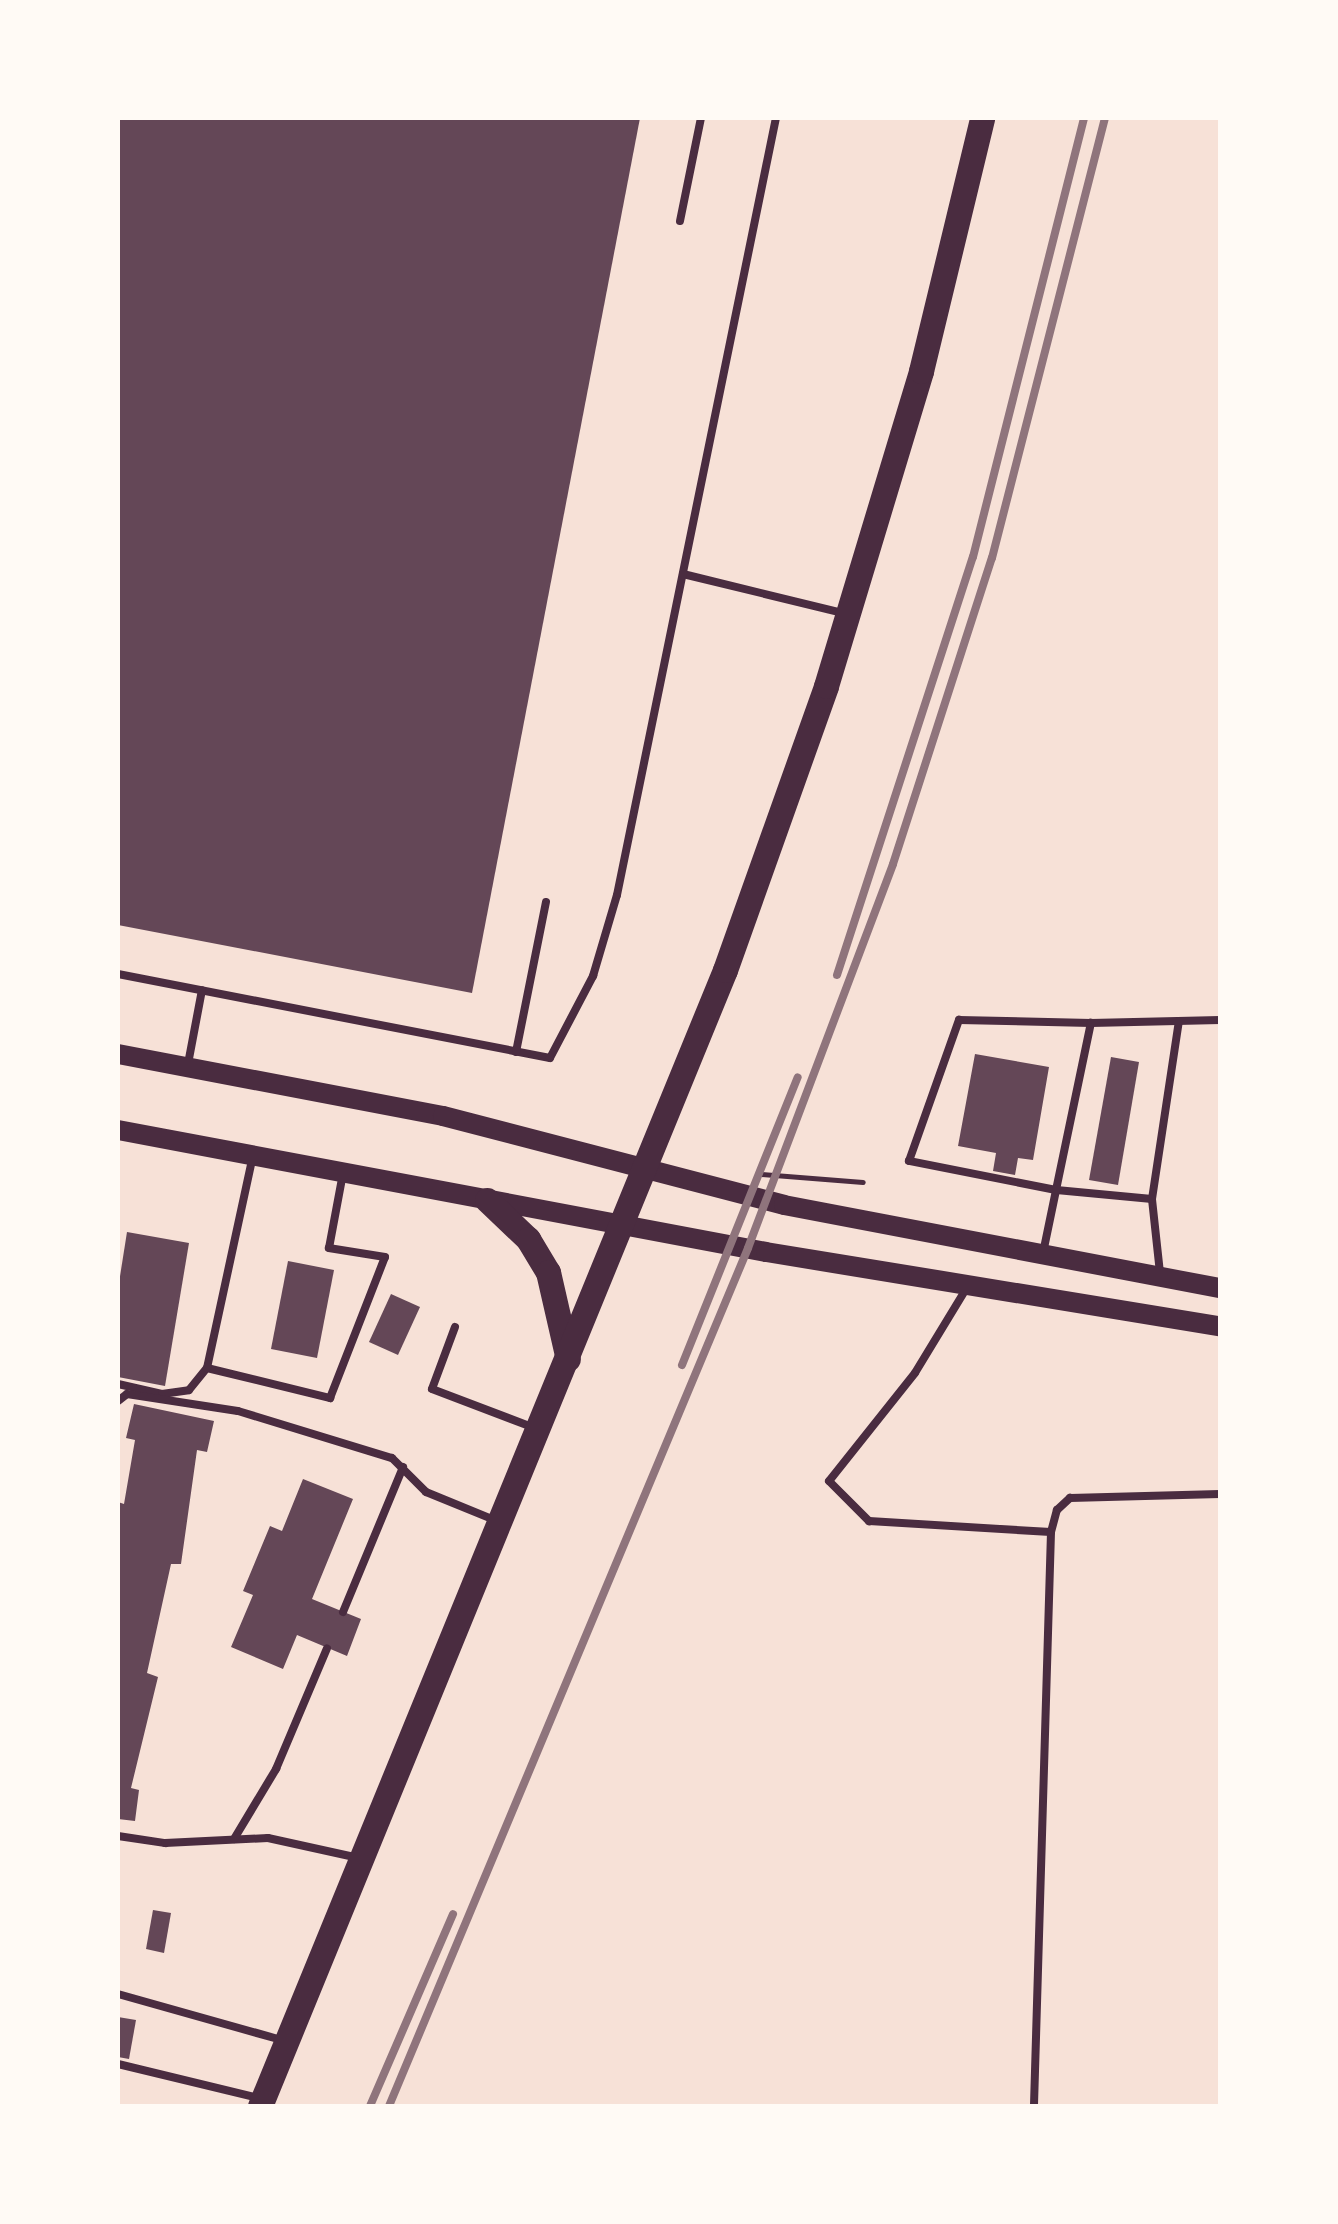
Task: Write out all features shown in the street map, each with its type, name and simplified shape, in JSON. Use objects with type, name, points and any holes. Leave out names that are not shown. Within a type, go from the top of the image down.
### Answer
[{"type":"main road","points":[[262,2103],[626,1226],[725,970],[848,614],[921,371],[982,118]]},
{"type":"main road","points":[[118,1054],[443,1116],[646,1173],[1042,1257],[1220,1288]]},
{"type":"main road","points":[[118,1130],[626,1226],[1220,1326]]},
{"type":"main road","points":[[487,1200],[528,1239],[548,1272],[568,1364]]},
{"type":"lane","points":[[680,221],[701,118]]},
{"type":"lane","points":[[118,974],[550,1058],[593,976],[617,895],[776,118]]},
{"type":"lane","points":[[682,574],[848,614]]},
{"type":"lane","points":[[516,1052],[546,902]]},
{"type":"lane","points":[[187,1068],[202,990]]},
{"type":"lane","points":[[1152,1199],[1056,1190],[909,1160],[959,1020],[1220,1020]]},
{"type":"lane","points":[[1161,1278],[1152,1199],[1180,1021]]},
{"type":"lane","points":[[1042,1257],[1091,1023]]},
{"type":"lane","points":[[118,1384],[162,1394],[189,1390],[207,1368],[253,1155]]},
{"type":"lane","points":[[207,1368],[330,1398],[384,1258],[329,1248],[343,1173]]},
{"type":"lane","points":[[969,1286],[916,1374],[829,1481],[869,1521],[1052,1532]]},
{"type":"lane","points":[[455,1328],[432,1389],[541,1430]]},
{"type":"lane","points":[[118,1401],[127,1394],[238,1411],[392,1458],[426,1492],[502,1524]]},
{"type":"lane","points":[[343,1612],[403,1467]]},
{"type":"lane","points":[[1034,2106],[1052,1532],[1057,1510],[1070,1498],[1220,1494]]},
{"type":"lane","points":[[234,1839],[276,1769],[328,1648]]},
{"type":"lane","points":[[118,1836],[165,1842],[268,1838],[363,1858]]},
{"type":"lane","points":[[118,1994],[287,2042]]},
{"type":"lane","points":[[118,2064],[262,2103]]},
{"type":"path","points":[[748,1173],[863,1182]]},
{"type":"building","points":[[118,118],[640,118],[472,993],[118,925]]},
{"type":"building","points":[[975,1054],[1049,1067],[1033,1160],[1018,1158],[1015,1175],[993,1171],[996,1153],[958,1146]]},
{"type":"building","points":[[1111,1057],[1139,1062],[1118,1185],[1089,1180]]},
{"type":"building","points":[[127,1232],[189,1243],[165,1386],[118,1377],[118,1289]]},
{"type":"building","points":[[288,1261],[334,1270],[317,1358],[271,1349]]},
{"type":"building","points":[[391,1294],[420,1307],[398,1355],[369,1342]]},
{"type":"building","points":[[134,1404],[214,1421],[207,1452],[197,1450],[181,1564],[171,1564],[147,1673],[158,1677],[131,1788],[139,1790],[135,1821],[118,1819],[118,1502],[124,1504],[135,1440],[126,1438]]},
{"type":"building","points":[[303,1479],[353,1499],[312,1599],[361,1619],[347,1656],[297,1635],[283,1669],[231,1647],[253,1595],[243,1591],[270,1526],[282,1531]]},
{"type":"building","points":[[153,1910],[171,1913],[164,1953],[146,1949]]},
{"type":"building","points":[[118,2017],[136,2020],[129,2059],[118,2057]]},
{"type":"railway","points":[[837,975],[973,557],[1084,118]]},
{"type":"railway","points":[[389,2106],[748,1248],[893,864],[992,558],[1105,118]]},
{"type":"railway","points":[[682,1365],[798,1077]]},
{"type":"railway","points":[[370,2106],[453,1914]]}]
